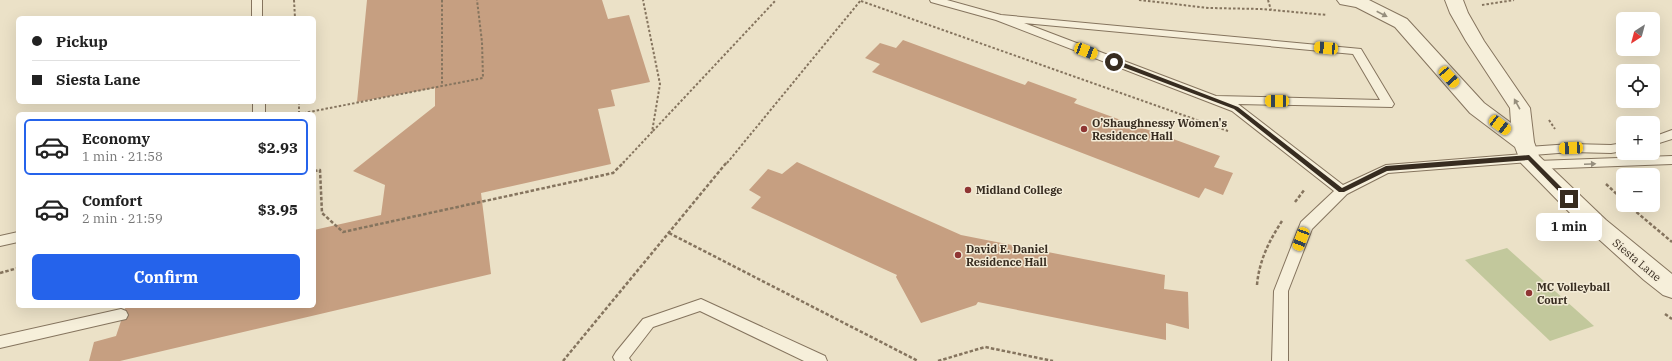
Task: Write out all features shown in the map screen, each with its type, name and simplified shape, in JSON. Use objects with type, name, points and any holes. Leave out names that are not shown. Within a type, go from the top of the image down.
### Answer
[{"type":"street","name":"Siesta Lane","points":[[1346,0],[1361,3],[1401,23],[1477,108],[1529,154],[1591,221],[1650,272],[1672,288]]},
{"type":"street","points":[[1454,0],[1459,13],[1475,41],[1520,108],[1529,154]]},
{"type":"lane","points":[[257,0],[257,16]]},
{"type":"lane","points":[[935,0],[1000,18],[1236,108],[1342,191]]},
{"type":"lane","points":[[1000,18],[1357,51],[1388,104],[1214,100]]},
{"type":"lane","points":[[1660,140],[1672,134]]},
{"type":"lane","points":[[1280,361],[1281,291],[1306,226],[1342,191],[1386,169],[1529,154],[1571,148],[1616,148]]},
{"type":"lane","points":[[1529,154],[1672,160]]},
{"type":"lane","points":[[0,241],[16,237]]},
{"type":"lane","points":[[623,361],[621,357],[648,323],[701,305],[819,361]]},
{"type":"lane","points":[[0,342],[122,315]]},
{"type":"path","points":[[294,0],[295,16]]},
{"type":"path","points":[[442,0],[442,86]]},
{"type":"path","points":[[309,112],[483,78],[482,42],[477,0]]},
{"type":"path","points":[[643,0],[660,84],[652,132]]},
{"type":"path","points":[[316,171],[320,170],[322,212],[343,232],[613,173],[776,0]]},
{"type":"path","points":[[563,361],[861,0],[1064,74],[1231,132]]},
{"type":"path","points":[[1139,0],[1209,8],[1271,10],[1332,16]]},
{"type":"path","points":[[1268,0],[1271,10]]},
{"type":"path","points":[[1636,212],[1672,242]]},
{"type":"path","points":[[670,233],[918,361]]},
{"type":"path","points":[[0,273],[16,269]]},
{"type":"path","points":[[1664,313],[1672,319]]},
{"type":"path","points":[[938,361],[985,347],[1054,361]]},
{"type":"green space","name":"MC Volleyball Court","points":[[1507,248],[1594,326],[1550,341],[1465,260]]},
{"type":"building","points":[[367,0],[602,0],[608,19],[629,15],[650,82],[611,90],[615,106],[598,109],[611,164],[481,193],[491,274],[120,361],[89,361],[94,342],[116,336],[125,308],[316,308],[316,230],[381,215],[385,185],[353,171],[435,106],[435,88],[357,102]]},
{"type":"building","name":"O’Shaughnessy Women's Residence Hall","points":[[903,40],[1025,85],[1028,81],[1077,99],[1074,103],[1220,156],[1214,167],[1233,173],[1223,195],[1205,188],[1199,198],[872,72],[880,64],[865,58],[880,43],[896,48]]},
{"type":"building","name":"David E. Daniel Residence Hall","points":[[797,162],[961,235],[1165,275],[1164,289],[1188,292],[1189,329],[1166,323],[1166,340],[978,302],[976,305],[921,323],[896,277],[897,275],[751,208],[761,197],[749,190],[768,169],[782,174]]},
{"type":"place","name":"O’Shaughnessy Women's Residence Hall","points":[[1084,129]]},
{"type":"place","name":"Midland College","points":[[968,190]]},
{"type":"place","name":"David E. Daniel Residence Hall","points":[[958,255]]},
{"type":"place","name":"MC Volleyball Court","points":[[1529,293]]},
{"type":"route","points":[[1114,62],[1236,108],[1342,191],[1386,169],[1529,158],[1569,199]]}]
